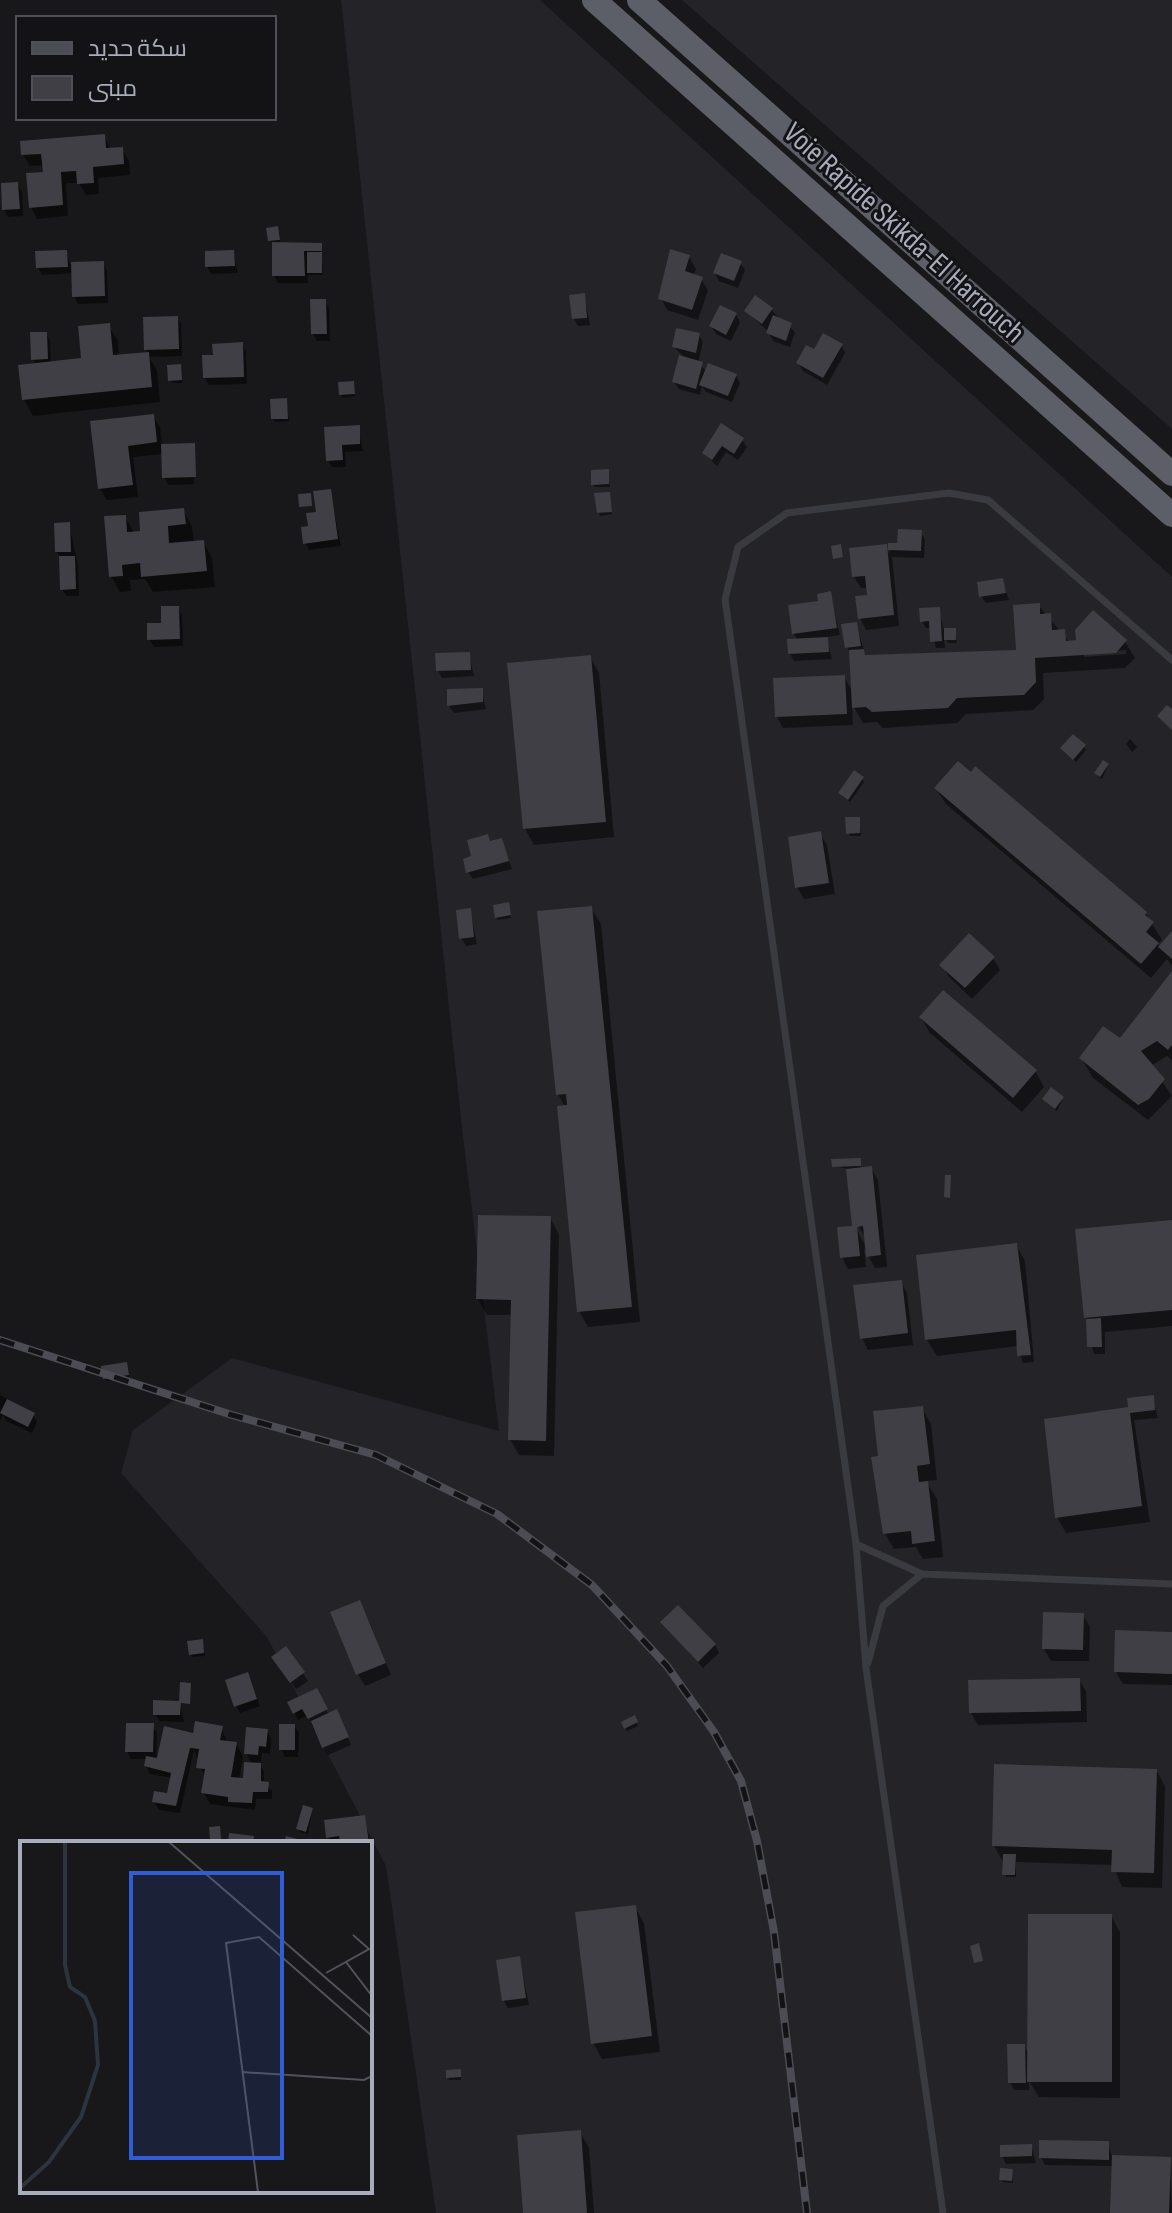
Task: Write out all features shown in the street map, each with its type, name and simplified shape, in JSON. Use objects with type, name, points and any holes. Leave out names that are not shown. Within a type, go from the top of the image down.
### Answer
[{"type":"highway","name":"Voie Rapide Skikda-El Harrouch","points":[[594,0],[1172,515]]},
{"type":"highway","name":"Voie Rapide Skikda-El Harrouch","points":[[639,0],[1172,474]]},
{"type":"lane","points":[[943,2213],[866,1668],[856,1544],[725,599],[738,547],[787,513],[949,493],[988,500],[1172,660]]},
{"type":"lane","points":[[856,1544],[922,1574],[1172,1584]]},
{"type":"lane","points":[[866,1668],[883,1606],[922,1574]]},
{"type":"shaded area","points":[[341,0],[540,0],[1172,577],[1172,2213],[436,2213],[386,1866],[267,1637],[121,1473],[133,1430],[232,1358],[499,1431],[462,1128]]},
{"type":"shaded area","points":[[682,0],[1172,0],[1172,429],[1139,400]]},
{"type":"building","points":[[105,134],[106,148],[123,147],[124,164],[93,167],[94,183],[77,184],[76,171],[61,172],[63,205],[29,208],[26,173],[43,172],[41,154],[21,155],[20,141]]},
{"type":"building","points":[[18,182],[20,209],[2,210],[1,183]]},
{"type":"building","points":[[278,226],[280,240],[268,241],[266,228]]},
{"type":"building","points":[[272,242],[322,243],[322,251],[304,251],[305,276],[272,276]]},
{"type":"building","points":[[670,249],[690,255],[685,271],[703,277],[692,310],[658,299]]},
{"type":"building","points":[[67,250],[68,267],[36,268],[35,251]]},
{"type":"building","points":[[234,250],[235,266],[205,267],[205,251]]},
{"type":"building","points":[[307,252],[322,252],[322,273],[307,273]]},
{"type":"building","points":[[721,253],[742,261],[734,281],[713,273]]},
{"type":"building","points":[[104,261],[105,296],[72,297],[71,262]]},
{"type":"building","points":[[585,293],[587,318],[572,319],[569,295]]},
{"type":"building","points":[[755,295],[773,308],[762,324],[744,311]]},
{"type":"building","points":[[310,299],[326,299],[327,334],[311,334]]},
{"type":"building","points":[[720,305],[737,313],[726,335],[709,326]]},
{"type":"building","points":[[773,315],[792,323],[786,341],[766,333]]},
{"type":"building","points":[[178,316],[179,349],[144,350],[143,317]]},
{"type":"building","points":[[110,323],[113,355],[149,352],[152,387],[22,400],[18,365],[81,358],[78,326]]},
{"type":"building","points":[[676,328],[700,333],[696,353],[672,347]]},
{"type":"building","points":[[30,332],[47,332],[48,359],[31,360]]},
{"type":"building","points":[[823,333],[843,344],[823,378],[796,363],[806,345],[814,349]]},
{"type":"building","points":[[243,342],[244,377],[203,378],[202,355],[213,355],[212,344]]},
{"type":"building","points":[[679,355],[703,362],[696,389],[672,382]]},
{"type":"building","points":[[708,363],[737,374],[728,396],[699,385]]},
{"type":"building","points":[[181,364],[182,380],[168,381],[167,365]]},
{"type":"building","points":[[354,381],[355,394],[339,395],[338,382]]},
{"type":"building","points":[[287,398],[288,419],[271,419],[270,399]]},
{"type":"building","points":[[154,414],[157,442],[128,446],[133,485],[98,489],[90,421]]},
{"type":"building","points":[[721,423],[744,438],[734,454],[722,446],[712,460],[702,453]]},
{"type":"building","points":[[360,425],[360,444],[342,445],[343,460],[326,461],[324,427]]},
{"type":"building","points":[[195,443],[196,477],[162,478],[161,444]]},
{"type":"building","points":[[609,469],[609,484],[591,485],[591,470]]},
{"type":"building","points":[[331,489],[338,539],[303,544],[301,527],[308,526],[306,513],[316,512],[313,491]]},
{"type":"building","points":[[610,492],[612,512],[597,513],[594,493]]},
{"type":"building","points":[[311,493],[312,506],[299,507],[298,494]]},
{"type":"building","points":[[184,508],[186,524],[168,526],[169,543],[204,540],[207,571],[141,577],[140,563],[122,565],[123,576],[109,577],[104,516],[126,515],[127,532],[140,531],[139,512]]},
{"type":"building","points":[[70,522],[71,552],[55,552],[54,523]]},
{"type":"building","points":[[898,529],[922,530],[921,551],[888,550],[888,543],[897,543]]},
{"type":"building","points":[[841,544],[843,557],[833,559],[831,546]]},
{"type":"building","points":[[887,544],[894,615],[858,619],[855,596],[867,595],[865,576],[852,577],[849,548]]},
{"type":"building","points":[[59,556],[75,556],[76,589],[60,590]]},
{"type":"building","points":[[1003,578],[1006,593],[979,597],[977,582]]},
{"type":"building","points":[[831,591],[837,628],[792,634],[788,605],[818,601],[817,594]]},
{"type":"building","points":[[1040,603],[1040,614],[1051,613],[1052,630],[1065,629],[1066,641],[1076,640],[1075,630],[1093,610],[1127,640],[1116,653],[1035,658],[1036,682],[1024,695],[957,698],[948,708],[872,712],[866,707],[852,708],[849,650],[864,649],[865,655],[1016,650],[1013,605]]},
{"type":"building","points":[[161,606],[179,606],[180,639],[147,640],[147,623],[161,623]]},
{"type":"building","points":[[940,607],[942,641],[930,642],[929,621],[920,622],[919,608]]},
{"type":"building","points":[[857,622],[861,646],[845,648],[841,624]]},
{"type":"building","points":[[944,628],[956,628],[956,640],[944,640]]},
{"type":"building","points":[[828,637],[829,652],[788,654],[787,639]]},
{"type":"building","points":[[470,652],[471,670],[436,671],[435,653]]},
{"type":"building","points":[[591,655],[606,822],[523,829],[507,663]]},
{"type":"building","points":[[845,675],[847,714],[775,717],[773,678]]},
{"type":"building","points":[[483,688],[483,702],[447,706],[447,689]]},
{"type":"building","points":[[1167,705],[1172,709],[1172,730],[1157,716]]},
{"type":"building","points":[[1073,734],[1086,745],[1073,760],[1060,748]]},
{"type":"building","points":[[1103,760],[1109,764],[1100,777],[1094,773]]},
{"type":"building","points":[[958,761],[971,772],[975,766],[1147,912],[1145,915],[1154,922],[1146,932],[1159,943],[1141,964],[934,788]]},
{"type":"building","points":[[854,770],[864,777],[848,800],[838,793]]},
{"type":"building","points":[[845,817],[860,817],[860,833],[846,834]]},
{"type":"building","points":[[821,831],[829,883],[795,888],[788,837]]},
{"type":"building","points":[[488,834],[490,841],[502,838],[509,861],[466,873],[463,859],[471,856],[467,840]]},
{"type":"building","points":[[509,902],[511,915],[495,918],[493,905]]},
{"type":"building","points":[[592,906],[632,1307],[577,1312],[557,1106],[567,1105],[566,1094],[556,1095],[537,911]]},
{"type":"building","points":[[471,908],[474,937],[459,939],[456,910]]},
{"type":"building","points":[[1172,931],[1172,959],[1158,947]]},
{"type":"building","points":[[969,933],[995,957],[965,988],[939,965]]},
{"type":"building","points":[[1172,971],[1172,1045],[1168,1050],[1157,1041],[1141,1051],[1165,1079],[1149,1099],[1138,1105],[1079,1058],[1103,1026],[1120,1038]]},
{"type":"building","points":[[943,990],[1037,1070],[1013,1098],[919,1017]]},
{"type":"building","points":[[1051,1087],[1064,1097],[1055,1109],[1042,1099]]},
{"type":"building","points":[[861,1158],[861,1166],[832,1167],[831,1159]]},
{"type":"building","points":[[872,1166],[881,1255],[866,1257],[863,1226],[857,1227],[860,1256],[840,1258],[837,1227],[852,1226],[846,1169]]},
{"type":"building","points":[[945,1175],[951,1175],[950,1198],[944,1197]]},
{"type":"building","points":[[478,1215],[551,1216],[546,1441],[508,1440],[511,1300],[476,1299]]},
{"type":"building","points":[[1172,1220],[1172,1310],[1084,1318],[1075,1229]]},
{"type":"building","points":[[1017,1243],[1031,1355],[1017,1356],[1016,1330],[925,1340],[916,1255]]},
{"type":"building","points":[[902,1280],[908,1333],[860,1339],[853,1285]]},
{"type":"building","points":[[1101,1318],[1102,1347],[1087,1347],[1086,1319]]},
{"type":"building","points":[[127,1362],[129,1375],[103,1379],[101,1366]]},
{"type":"building","points":[[1154,1395],[1155,1410],[1130,1413],[1142,1506],[1055,1518],[1044,1419],[1128,1407],[1127,1398]]},
{"type":"building","points":[[7,1399],[35,1413],[28,1427],[0,1413]]},
{"type":"building","points":[[923,1406],[930,1464],[917,1466],[919,1482],[928,1481],[935,1541],[912,1544],[911,1531],[883,1534],[871,1457],[878,1456],[873,1411]]},
{"type":"building","points":[[360,1600],[386,1663],[356,1675],[330,1612]]},
{"type":"building","points":[[678,1605],[716,1644],[698,1662],[660,1622]]},
{"type":"building","points":[[1043,1612],[1084,1613],[1083,1650],[1042,1649]]},
{"type":"building","points":[[1115,1630],[1172,1632],[1172,1674],[1114,1672]]},
{"type":"building","points":[[203,1639],[204,1653],[189,1655],[187,1641]]},
{"type":"building","points":[[286,1646],[305,1672],[290,1683],[271,1657]]},
{"type":"building","points":[[248,1672],[257,1699],[234,1707],[225,1680]]},
{"type":"building","points":[[1080,1678],[1081,1711],[969,1713],[968,1680]]},
{"type":"building","points":[[180,1682],[191,1683],[190,1704],[181,1703],[180,1715],[153,1715],[153,1700],[179,1701]]},
{"type":"building","points":[[317,1688],[328,1709],[308,1719],[302,1709],[293,1714],[287,1702]]},
{"type":"building","points":[[337,1709],[349,1737],[322,1748],[311,1721]]},
{"type":"building","points":[[635,1715],[638,1722],[624,1729],[621,1722]]},
{"type":"building","points":[[195,1721],[223,1726],[220,1740],[237,1742],[231,1777],[243,1778],[244,1762],[261,1763],[261,1781],[269,1782],[268,1792],[253,1792],[252,1803],[228,1802],[228,1797],[201,1793],[205,1769],[196,1768],[199,1749],[190,1748],[176,1806],[152,1802],[154,1791],[167,1793],[171,1773],[144,1766],[146,1756],[157,1758],[164,1726],[193,1733]]},
{"type":"building","points":[[126,1723],[154,1723],[153,1752],[125,1752]]},
{"type":"building","points":[[279,1724],[295,1724],[295,1750],[279,1750]]},
{"type":"building","points":[[246,1727],[268,1729],[266,1747],[259,1746],[258,1755],[244,1754]]},
{"type":"building","points":[[994,1764],[1157,1769],[1154,1873],[1111,1872],[1112,1850],[992,1846]]},
{"type":"building","points":[[303,1805],[313,1808],[306,1832],[296,1829]]},
{"type":"building","points":[[365,1815],[369,1841],[340,1841],[339,1836],[326,1838],[324,1820]]},
{"type":"building","points":[[220,1826],[221,1839],[210,1839],[209,1827]]},
{"type":"building","points":[[229,1833],[254,1836],[253,1841],[228,1841]]},
{"type":"building","points":[[286,1836],[305,1841],[285,1841]]},
{"type":"building","points":[[1003,1854],[1016,1854],[1015,1875],[1002,1875]]},
{"type":"building","points":[[636,1905],[652,2036],[591,2044],[575,1912]]},
{"type":"building","points":[[1028,1914],[1112,1914],[1112,2082],[1027,2082]]},
{"type":"building","points":[[979,1943],[983,1961],[974,1963],[970,1946]]},
{"type":"building","points":[[520,1956],[526,1998],[502,2001],[496,1960]]},
{"type":"building","points":[[1007,2044],[1025,2044],[1026,2083],[1008,2083]]},
{"type":"building","points":[[461,2069],[461,2077],[446,2078],[446,2070]]},
{"type":"building","points":[[581,2130],[587,2213],[523,2213],[517,2135]]},
{"type":"building","points":[[1039,2140],[1109,2141],[1109,2160],[1039,2158]]},
{"type":"building","points":[[1032,2144],[1032,2156],[1000,2157],[1000,2145]]},
{"type":"building","points":[[1112,2155],[1171,2157],[1169,2213],[1110,2213]]},
{"type":"building","points":[[1000,2168],[1013,2169],[1012,2181],[999,2180]]},
{"type":"railway","points":[[0,1340],[232,1415],[376,1455],[497,1514],[592,1585],[667,1666],[714,1732],[741,1781],[757,1841],[774,1932],[807,2213]]}]
